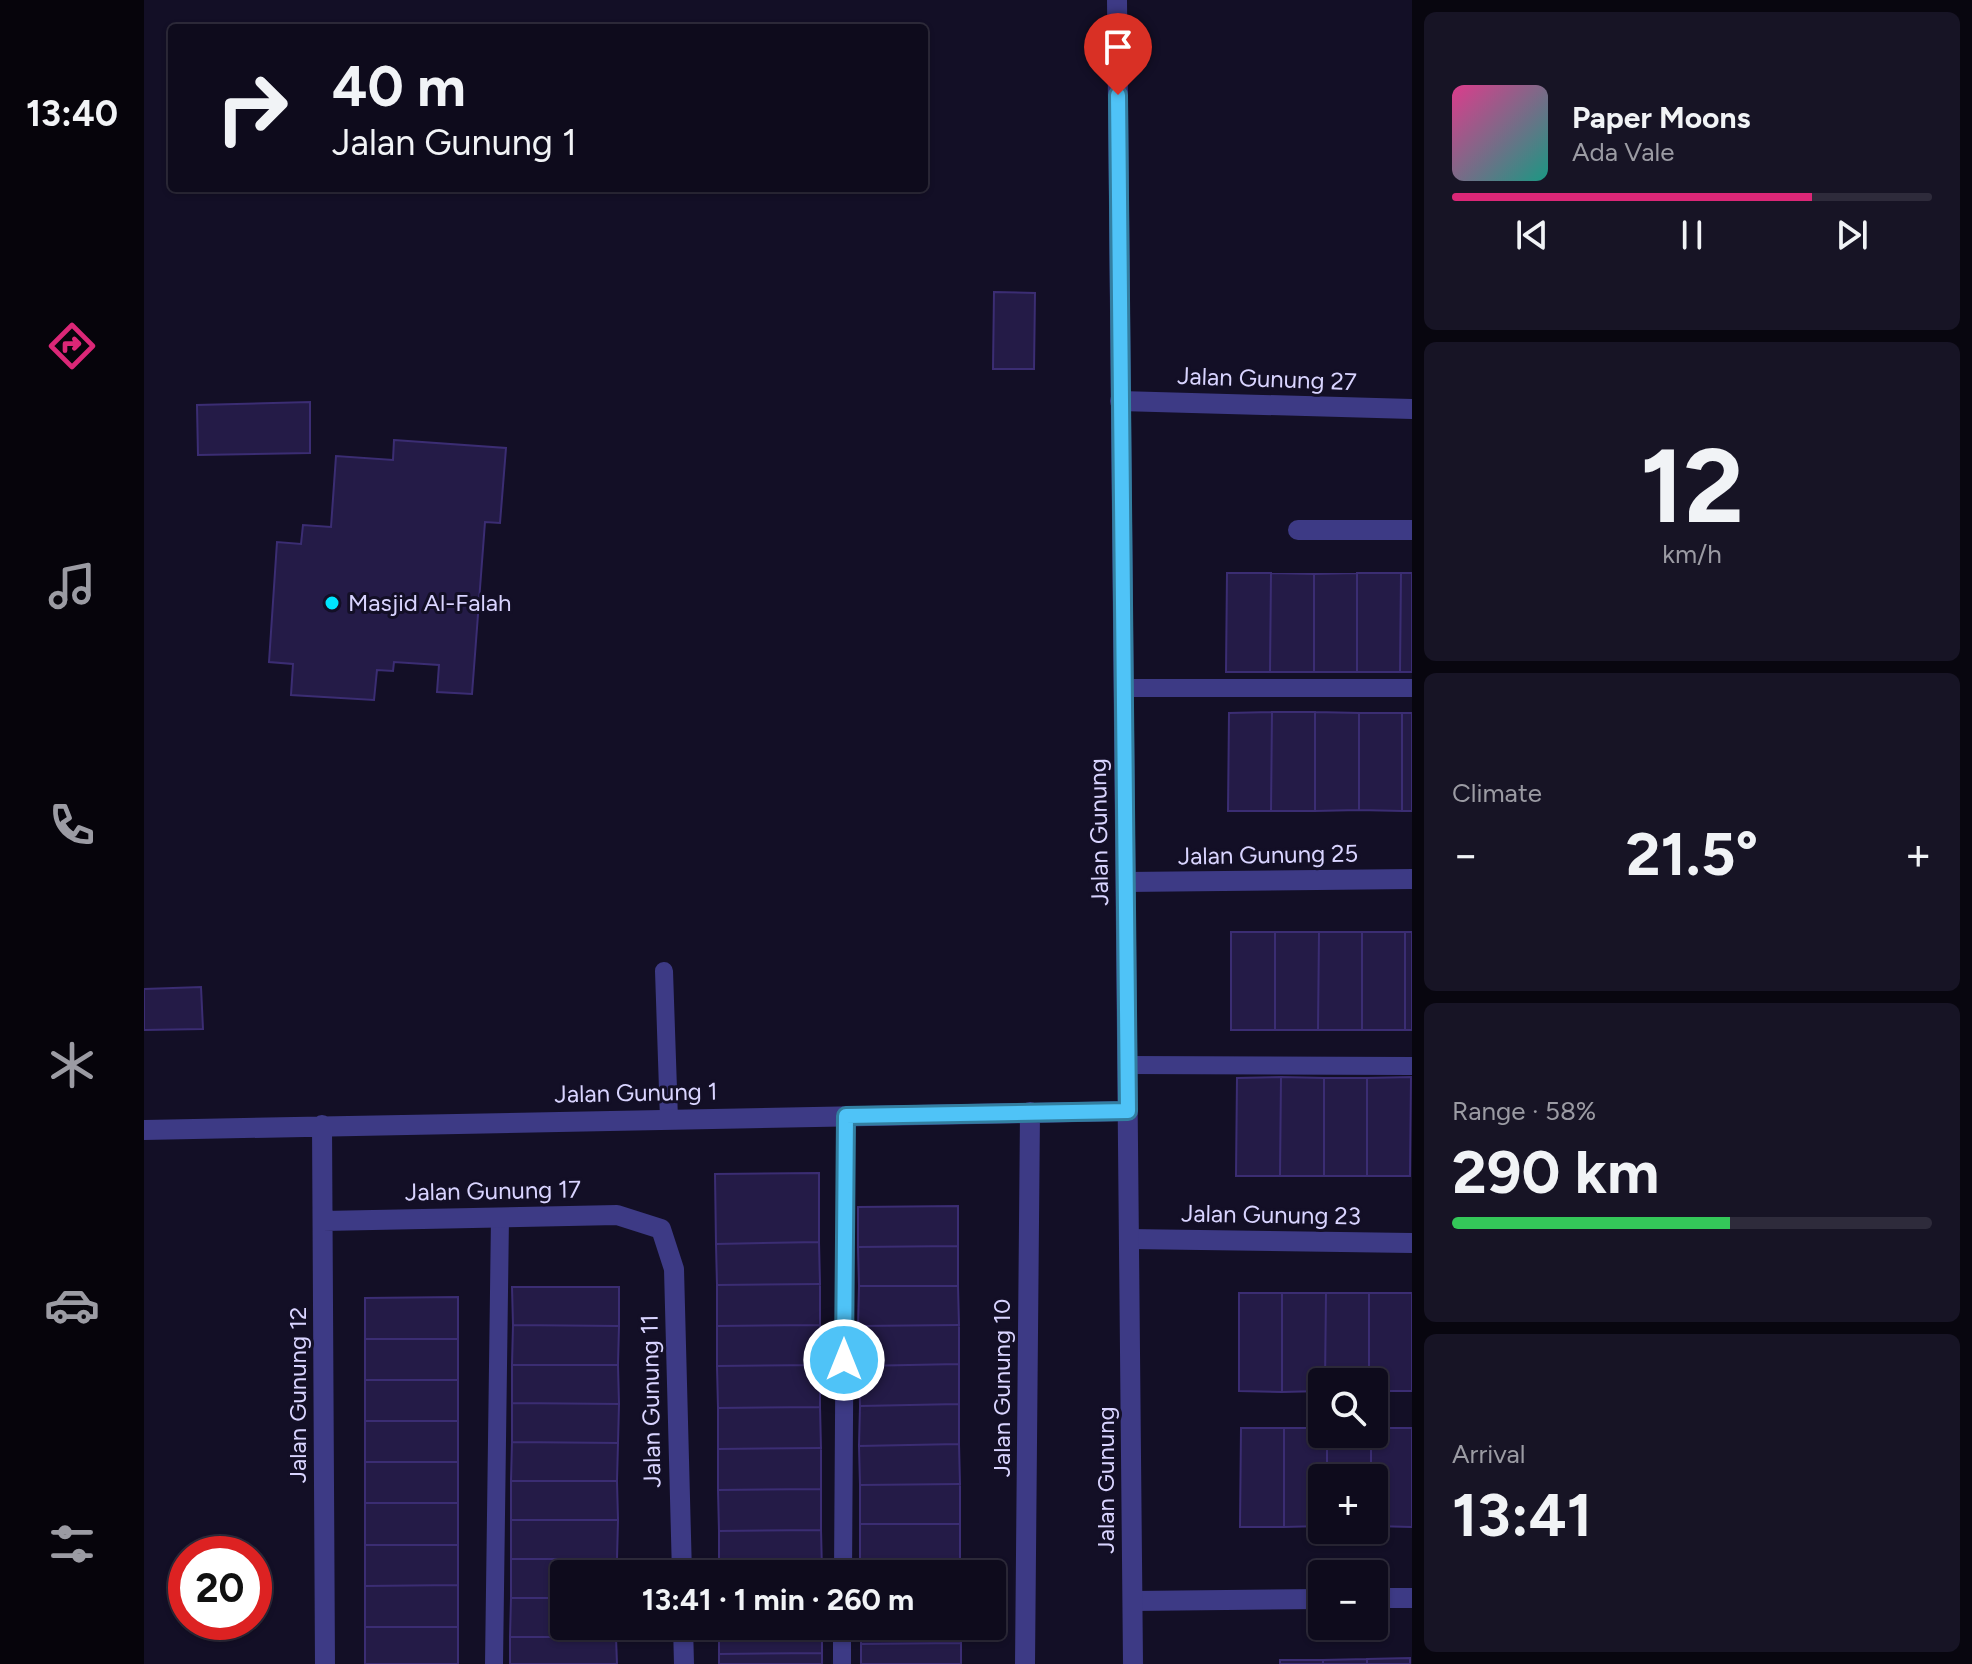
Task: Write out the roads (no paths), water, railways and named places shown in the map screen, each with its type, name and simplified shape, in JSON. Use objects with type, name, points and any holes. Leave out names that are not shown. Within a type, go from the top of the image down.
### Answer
[{"type":"street","name":"Jalan Gunung","points":[[1117,0],[1133,1664]]},
{"type":"street","name":"Jalan Gunung 27","points":[[1120,401],[1412,409]]},
{"type":"street","points":[[1298,530],[1412,530]]},
{"type":"street","name":"Jalan Gunung 25","points":[[1126,882],[1412,879]]},
{"type":"street","name":"Jalan Gunung 1","points":[[144,1130],[1128,1111]]},
{"type":"street","name":"Jalan Gunung 10","points":[[1025,1664],[1030,1112]]},
{"type":"street","name":"Jalan Gunung 12","points":[[322,1125],[325,1664]]},
{"type":"street","name":"Jalan Gunung 17","points":[[323,1221],[617,1215],[661,1229]]},
{"type":"street","name":"Jalan Gunung 11","points":[[661,1229],[674,1269],[682,1560]]},
{"type":"street","name":"Jalan Gunung 23","points":[[1129,1239],[1412,1243]]},
{"type":"street","points":[[1388,1598],[1412,1598]]},
{"type":"street","points":[[1133,1601],[1308,1599]]},
{"type":"street","points":[[683,1640],[684,1664]]},
{"type":"lane","points":[[1124,688],[1412,688]]},
{"type":"lane","points":[[664,971],[669,1119]]},
{"type":"lane","points":[[1127,1065],[1412,1066]]},
{"type":"lane","points":[[843,1560],[846,1116]]},
{"type":"lane","points":[[494,1664],[500,1217]]},
{"type":"lane","points":[[842,1640],[842,1664]]},
{"type":"place","name":"Masjid Al-Falah","points":[[332,603]]}]
